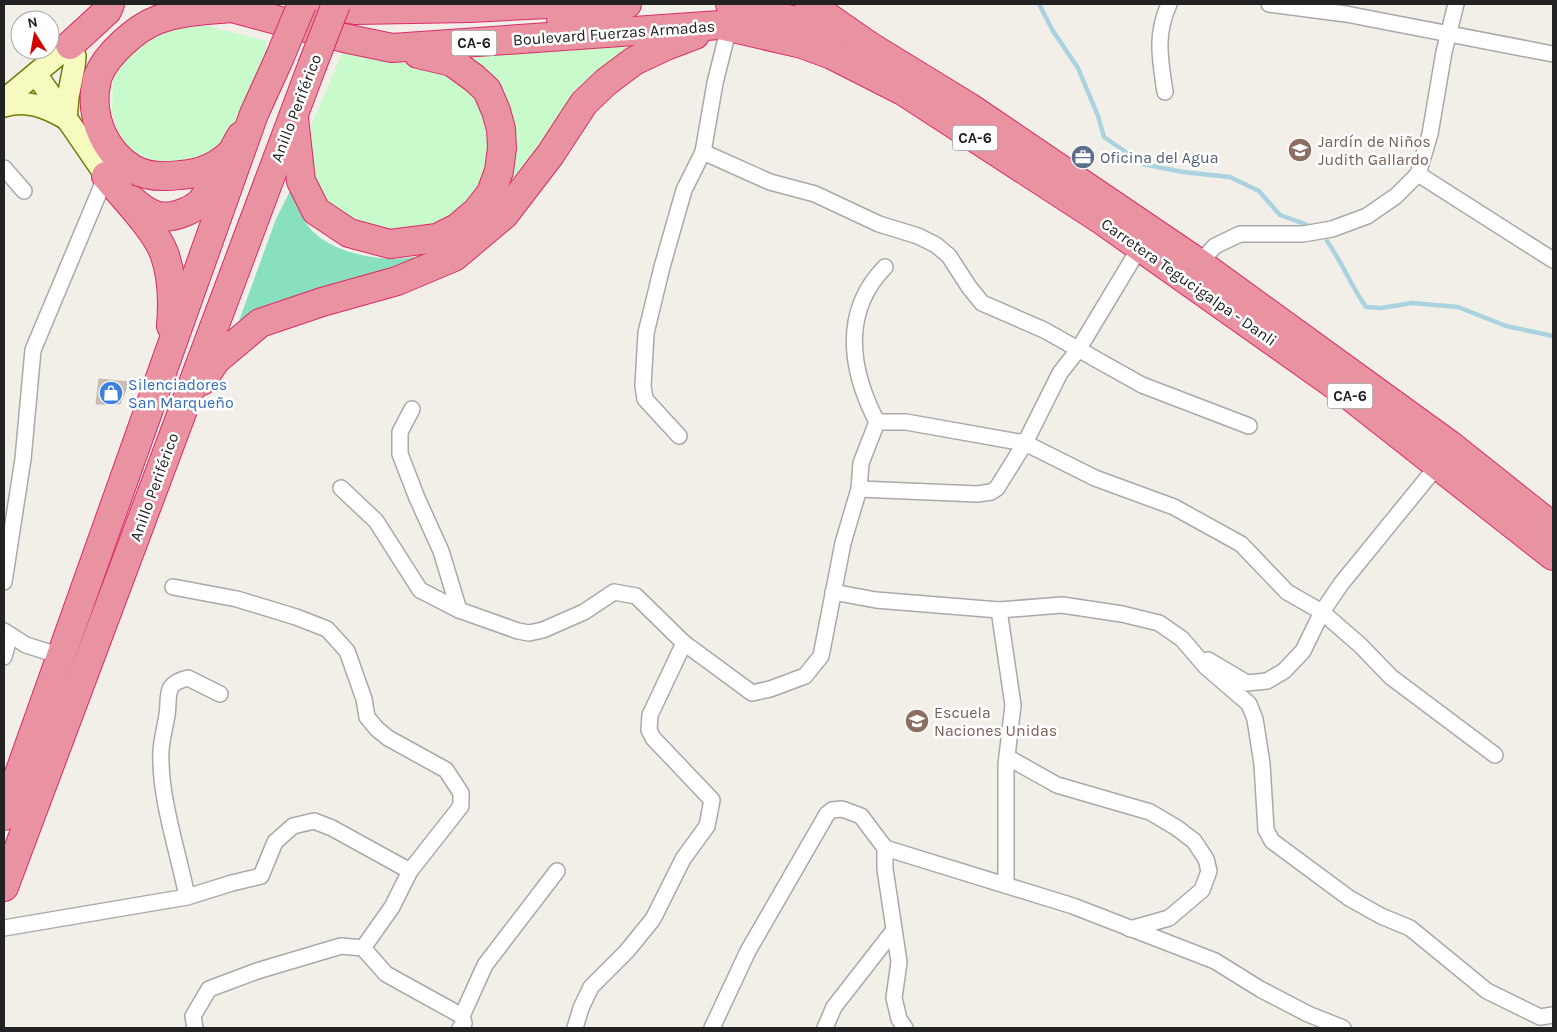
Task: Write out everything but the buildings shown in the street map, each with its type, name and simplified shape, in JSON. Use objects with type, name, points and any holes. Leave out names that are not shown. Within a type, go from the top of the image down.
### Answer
[{"type":"highway","points":[[70,45],[107,11],[110,4]]},
{"type":"highway","name":"Anillo Periférico","points":[[4,816],[254,114],[302,4]]},
{"type":"highway","name":"Boulevard Fuerzas Armadas","points":[[319,4],[355,10],[547,4]]},
{"type":"highway","name":"Anillo Periférico","points":[[4,887],[293,113],[336,4]]},
{"type":"highway","points":[[398,41],[547,19],[590,16],[612,12],[627,4]]},
{"type":"highway","points":[[809,4],[871,46]]},
{"type":"highway","name":"Boulevard Fuerzas Armadas","points":[[230,155],[196,174],[162,177],[134,170],[121,161],[102,134],[96,117],[94,99],[97,77],[108,60],[128,38],[156,20],[193,11],[226,6],[344,38],[398,41],[726,19],[811,25],[871,46]]},
{"type":"highway","points":[[181,414],[216,360],[260,324],[322,302],[398,281],[454,257],[504,215],[550,155],[584,103],[606,82],[634,61],[726,19]]},
{"type":"highway","name":"Boulevard Fuerzas Armadas","points":[[726,19],[802,44]]},
{"type":"highway","points":[[293,113],[301,181],[316,211],[348,234],[390,244],[437,238],[457,228],[476,212],[491,193],[499,170],[502,148],[501,129],[496,111],[487,90],[452,62],[398,41]]},
{"type":"highway","name":"Carretera Tegucigalpa - Danli","points":[[802,44],[832,55],[903,91],[1103,221],[1346,393],[1553,527]]},
{"type":"highway","name":"Carretera Tegucigalpa - Danli","points":[[871,46],[969,107],[1199,263],[1444,455],[1553,556]]},
{"type":"highway","points":[[106,176],[149,213],[161,218],[177,216],[201,203],[254,114]]},
{"type":"highway","points":[[106,176],[155,236],[164,253],[173,300],[170,353]]},
{"type":"street","points":[[1165,92],[1158,51],[1163,18],[1169,4]]},
{"type":"street","points":[[1269,4],[1346,14],[1553,54]]},
{"type":"street","points":[[1199,263],[1215,246],[1240,234],[1303,234],[1332,229],[1368,216],[1396,196],[1418,174],[1430,134],[1447,33],[1456,4]]},
{"type":"street","points":[[679,436],[645,398],[643,386],[646,333],[663,262],[684,190],[703,152],[726,19]]},
{"type":"street","points":[[4,100],[70,45],[75,56],[66,119]]},
{"type":"street","points":[[4,582],[24,459],[33,350],[106,176],[36,74]]},
{"type":"street","points":[[4,106],[12,103],[32,103],[66,119]]},
{"type":"street","points":[[703,152],[770,182],[815,194],[879,224],[918,236],[936,245],[949,256],[982,303],[1044,330],[1078,350],[1115,368],[1142,385],[1249,426]]},
{"type":"street","points":[[4,168],[24,191]]},
{"type":"street","points":[[1418,174],[1553,260]]},
{"type":"street","points":[[859,489],[977,494],[991,492],[997,488],[1025,443],[1060,372],[1078,350],[1140,247]]},
{"type":"street","points":[[341,488],[376,521],[420,590],[459,610],[518,631],[529,633],[544,630],[584,612],[614,592],[636,596],[684,642],[752,693],[770,689],[805,676],[822,656],[843,543],[859,489],[861,464],[877,422],[858,372],[854,349],[855,324],[863,296],[872,280],[885,267]]},
{"type":"street","points":[[412,409],[400,432],[400,454],[441,551],[459,610]]},
{"type":"street","points":[[877,422],[906,422],[1025,443],[1096,478],[1174,507],[1241,544],[1287,592],[1322,612],[1360,645],[1391,677],[1495,755]]},
{"type":"street","points":[[1196,654],[1215,663],[1248,684],[1267,681],[1284,671],[1303,650],[1322,612],[1341,584],[1444,455]]},
{"type":"street","points":[[173,587],[236,599],[296,617],[327,629],[347,651],[364,699],[367,717],[388,738],[446,770],[461,793],[461,806],[410,870],[392,907],[363,948]]},
{"type":"street","points":[[833,592],[876,600],[999,610],[1062,605],[1122,614],[1160,623],[1182,639],[1206,667],[1249,704],[1255,719],[1262,764],[1266,830],[1272,841],[1349,898],[1381,916],[1410,928],[1487,990],[1542,1020]]},
{"type":"street","points":[[999,610],[1014,705],[1007,756],[1006,885]]},
{"type":"street","points":[[4,657],[7,633],[26,645],[61,656]]},
{"type":"street","points":[[575,1028],[581,1008],[591,987],[627,951],[653,919],[683,859],[707,826],[712,800],[653,738],[649,730],[650,715],[684,642]]},
{"type":"street","points":[[187,897],[164,789],[161,750],[168,709],[169,689],[177,680],[188,678],[220,694]]},
{"type":"street","points":[[1007,756],[1057,785],[1150,812],[1177,828],[1194,842],[1206,859],[1209,872],[1202,890],[1169,918],[1130,930]]},
{"type":"street","points":[[712,1028],[748,950],[827,814],[832,810],[842,808],[861,816],[886,848],[1073,906],[1130,930],[1215,961],[1260,989],[1336,1027]]},
{"type":"street","points":[[4,928],[187,897],[232,882],[261,876],[275,842],[293,826],[314,821],[332,828],[410,870]]},
{"type":"street","points":[[886,848],[885,869],[899,962],[894,998],[898,1019],[905,1028]]},
{"type":"street","points":[[194,1028],[193,1016],[209,989],[257,971],[341,946],[363,948],[386,974],[461,1022],[484,965],[557,871]]},
{"type":"street","points":[[826,1028],[834,1008],[894,930]]},
{"type":"green space","points":[[180,23],[208,26],[266,41],[268,59],[226,144],[203,165],[146,165],[124,146],[112,113],[113,79],[131,51],[152,32]]},
{"type":"green space","points":[[662,37],[479,232],[415,260],[413,257],[445,241],[497,199],[500,88],[467,53]]},
{"type":"green space","points":[[343,51],[452,73],[493,115],[493,162],[471,202],[440,226],[383,237],[320,201],[306,155],[311,126]]},
{"type":"green space","points":[[292,187],[306,223],[318,236],[329,244],[343,250],[372,257],[413,257],[415,260],[236,329],[276,219]]},
{"type":"waterway","points":[[1039,4],[1053,31],[1078,68],[1098,116],[1104,137],[1143,164],[1183,172],[1230,177],[1259,191],[1280,215],[1313,227]]},
{"type":"waterway","points":[[1327,241],[1366,307],[1381,308],[1412,303],[1458,307],[1506,326],[1553,336]]},
{"type":"place","name":"Jardín de Niños Judith Gallardo","points":[[1300,150]]},
{"type":"place","name":"Oficina del Agua","points":[[1083,157]]},
{"type":"place","name":"Silenciadores San Marqueño","points":[[111,393]]},
{"type":"place","name":"Escuela Naciones Unidas","points":[[917,721]]}]
